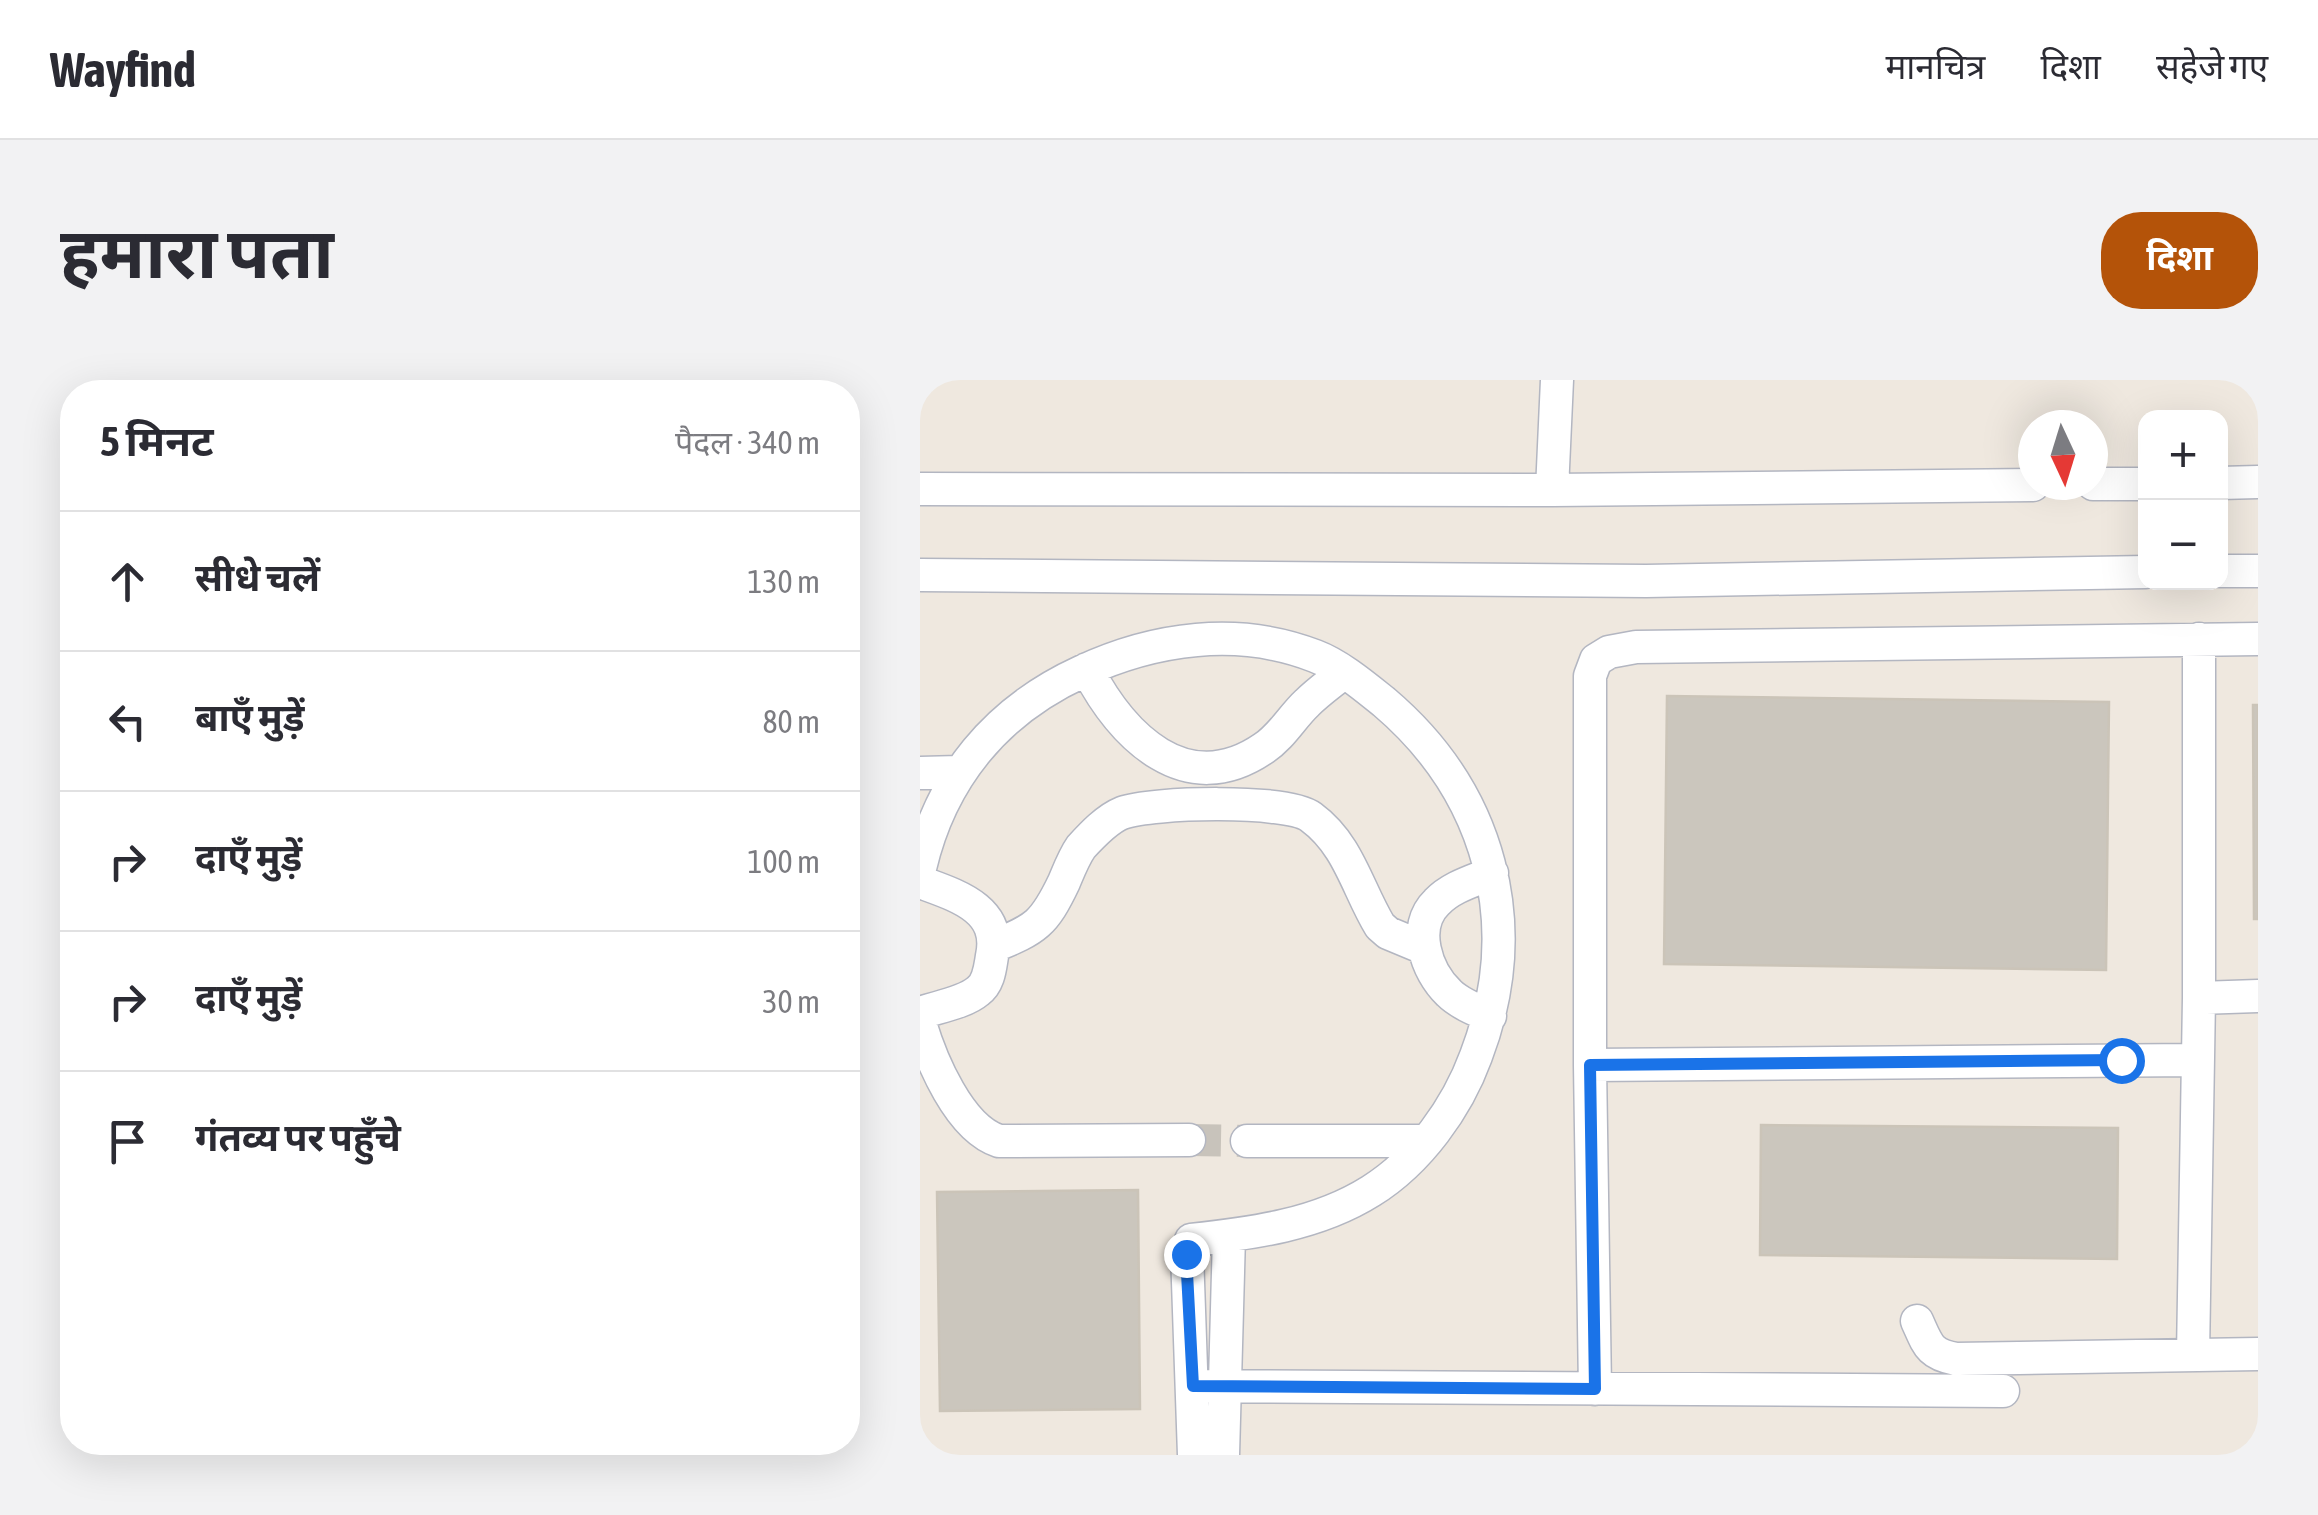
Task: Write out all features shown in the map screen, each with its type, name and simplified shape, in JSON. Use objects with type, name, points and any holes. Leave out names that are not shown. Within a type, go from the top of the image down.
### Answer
[{"type":"street","points":[[1552,490],[1557,380]]},
{"type":"street","points":[[2228,483],[2258,482]]},
{"type":"street","points":[[2108,484],[2138,484]]},
{"type":"street","points":[[920,490],[2018,485]]},
{"type":"street","points":[[2228,571],[2258,571]]},
{"type":"street","points":[[920,575],[1646,582],[2138,572]]},
{"type":"street","points":[[920,868],[929,829],[959,772],[983,742],[1025,704],[1088,668],[1114,656],[1163,644],[1214,638],[1262,643],[1316,656],[1402,718],[1436,755],[1463,796],[1485,845],[1498,934],[1494,999],[1465,1087],[1424,1142],[1372,1190],[1289,1226],[1191,1240],[1188,1247],[1223,1455]]},
{"type":"street","points":[[2193,1355],[2200,639]]},
{"type":"street","points":[[1595,1389],[1590,676],[1596,660],[1610,652],[1636,647],[2258,639]]},
{"type":"street","points":[[1088,668],[1118,719],[1140,740],[1176,763],[1210,769],[1228,766],[1265,748],[1306,704],[1343,673]]},
{"type":"street","points":[[1209,805],[1210,769]]},
{"type":"street","points":[[920,773],[959,772]]},
{"type":"street","points":[[994,946],[1040,924],[1079,850],[1108,822],[1148,807],[1209,805],[1302,810],[1335,838],[1380,926],[1424,948]]},
{"type":"street","points":[[1490,1016],[1451,996],[1431,968],[1424,948],[1427,914],[1437,901],[1492,873]]},
{"type":"street","points":[[920,882],[975,904],[985,914],[994,946],[988,978],[979,991],[920,1012]]},
{"type":"street","points":[[2199,998],[2258,996]]},
{"type":"street","points":[[920,1023],[932,1062],[978,1130],[989,1138],[1189,1140]]},
{"type":"street","points":[[1590,1065],[2197,1060]]},
{"type":"street","points":[[1247,1141],[1424,1142]]},
{"type":"street","points":[[1917,1321],[1930,1348],[1939,1356],[1956,1359],[2258,1354]]},
{"type":"street","points":[[1209,1386],[2003,1391]]},
{"type":"street","points":[[1194,1455],[1209,1386]]},
{"type":"building","points":[[1667,696],[2109,702],[2106,970],[1664,964]]},
{"type":"building","points":[[2253,705],[2258,705],[2258,919],[2254,919]]},
{"type":"building","points":[[1761,1125],[2118,1128],[2117,1259],[1760,1255]]},
{"type":"building","points":[[1138,1190],[1140,1409],[940,1411],[937,1192]]},
{"type":"tunnel","points":[[1189,1140],[1247,1141]]},
{"type":"route","points":[[1186,1254],[1193,1386],[1595,1389],[1590,1065],[2121,1060]]}]
